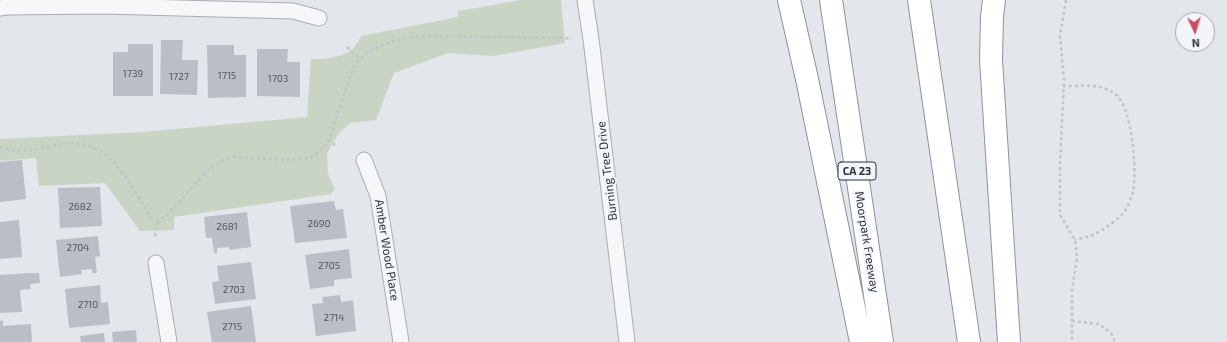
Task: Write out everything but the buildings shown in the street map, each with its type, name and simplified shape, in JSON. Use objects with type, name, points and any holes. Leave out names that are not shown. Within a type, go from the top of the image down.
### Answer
[{"type":"highway","points":[[789,0],[807,79],[861,342]]},
{"type":"highway","name":"Moorpark Freeway","points":[[831,0],[882,342]]},
{"type":"highway","points":[[919,0],[968,342]]},
{"type":"highway","points":[[994,0],[991,60],[1009,342]]},
{"type":"street","name":"Burning Tree Drive","points":[[585,0],[592,47],[627,342]]},
{"type":"street","points":[[0,8],[6,6],[103,6],[294,11],[320,18]]},
{"type":"street","name":"Amber Wood Place","points":[[364,160],[378,196],[401,342]]},
{"type":"street","points":[[156,263],[169,342]]},
{"type":"path","points":[[1066,0],[1060,36],[1063,86],[1060,215],[1075,240],[1077,258],[1072,290],[1072,342]]},
{"type":"path","points":[[0,147],[18,151],[38,150],[58,144],[74,142],[87,144],[98,149],[119,168],[150,217],[159,220],[167,216],[209,169],[222,160],[234,157],[287,160],[312,156],[322,149],[329,139],[351,74],[360,59],[367,52],[394,41],[421,36],[572,38]]},
{"type":"path","points":[[346,47],[360,59]]},
{"type":"path","points":[[1063,86],[1103,87],[1116,94],[1125,109],[1130,129],[1135,174],[1132,194],[1124,214],[1095,235],[1075,240]]},
{"type":"path","points":[[329,139],[335,144]]},
{"type":"path","points":[[155,236],[159,220]]},
{"type":"path","points":[[1072,321],[1099,324],[1111,333],[1115,342]]},
{"type":"green space","points":[[521,0],[561,0],[565,43],[494,56],[448,53],[394,73],[376,120],[350,123],[339,133],[327,153],[328,174],[335,189],[331,194],[174,217],[174,230],[140,231],[105,183],[39,186],[36,158],[0,161],[0,139],[143,132],[307,117],[311,59],[334,58],[347,53],[357,43],[361,36],[458,17],[458,11]]}]
